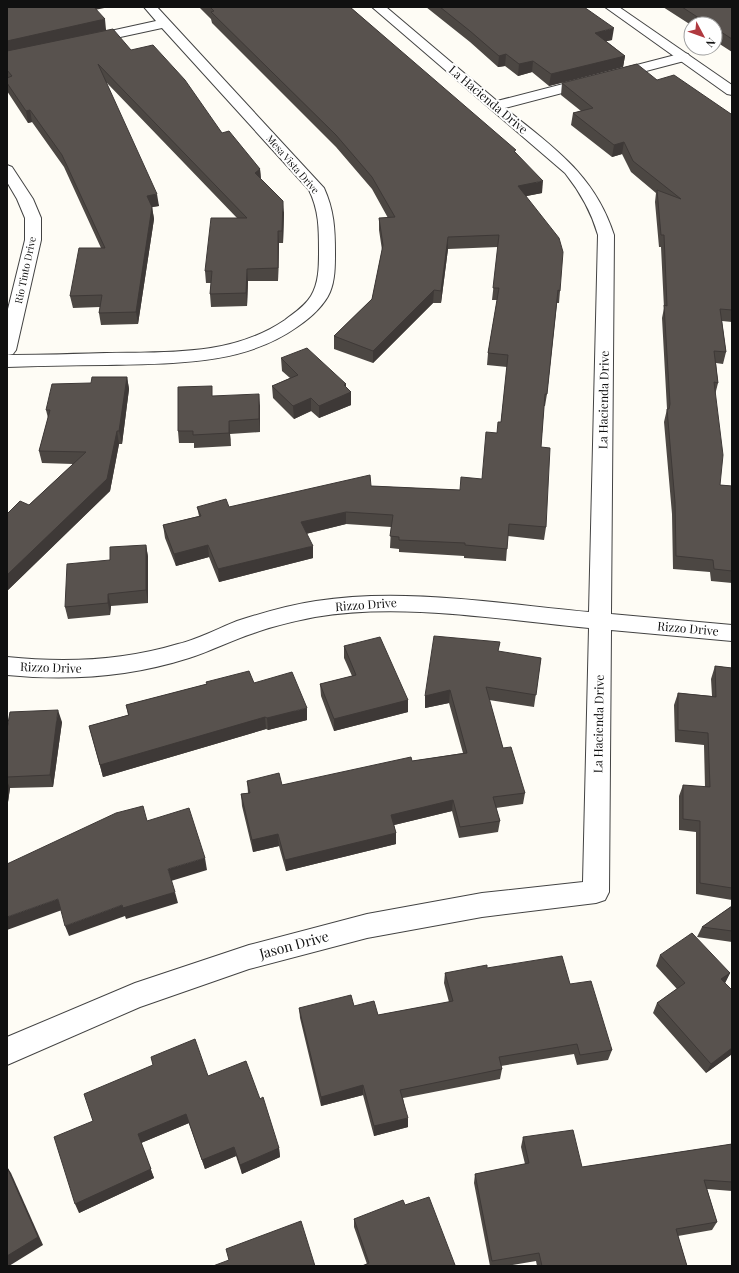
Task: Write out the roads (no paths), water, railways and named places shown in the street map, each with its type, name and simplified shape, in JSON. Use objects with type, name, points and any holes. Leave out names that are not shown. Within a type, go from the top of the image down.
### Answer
[{"type":"street","name":"Mesa Vista Drive","points":[[7,361],[180,358],[211,355],[266,339],[290,326],[309,310],[322,292],[327,276],[327,219],[324,204],[316,188],[150,7]]},
{"type":"street","name":"La Hacienda Drive","points":[[378,7],[574,175],[587,191],[599,212],[606,235],[596,892]]},
{"type":"street","points":[[611,7],[732,91]]},
{"type":"street","points":[[74,43],[165,23]]},
{"type":"street","points":[[495,106],[683,57]]},
{"type":"street","name":"Rio Tinto Drive","points":[[7,170],[25,199],[32,218],[33,240],[7,350]]},
{"type":"street","name":"Rizzo Drive","points":[[7,666],[33,669],[83,669],[134,663],[180,652],[261,622],[303,612],[356,604],[407,603],[732,633]]},
{"type":"street","name":"Jason Drive","points":[[7,1051],[135,996],[257,955],[367,926],[452,910],[482,905],[596,892]]}]
